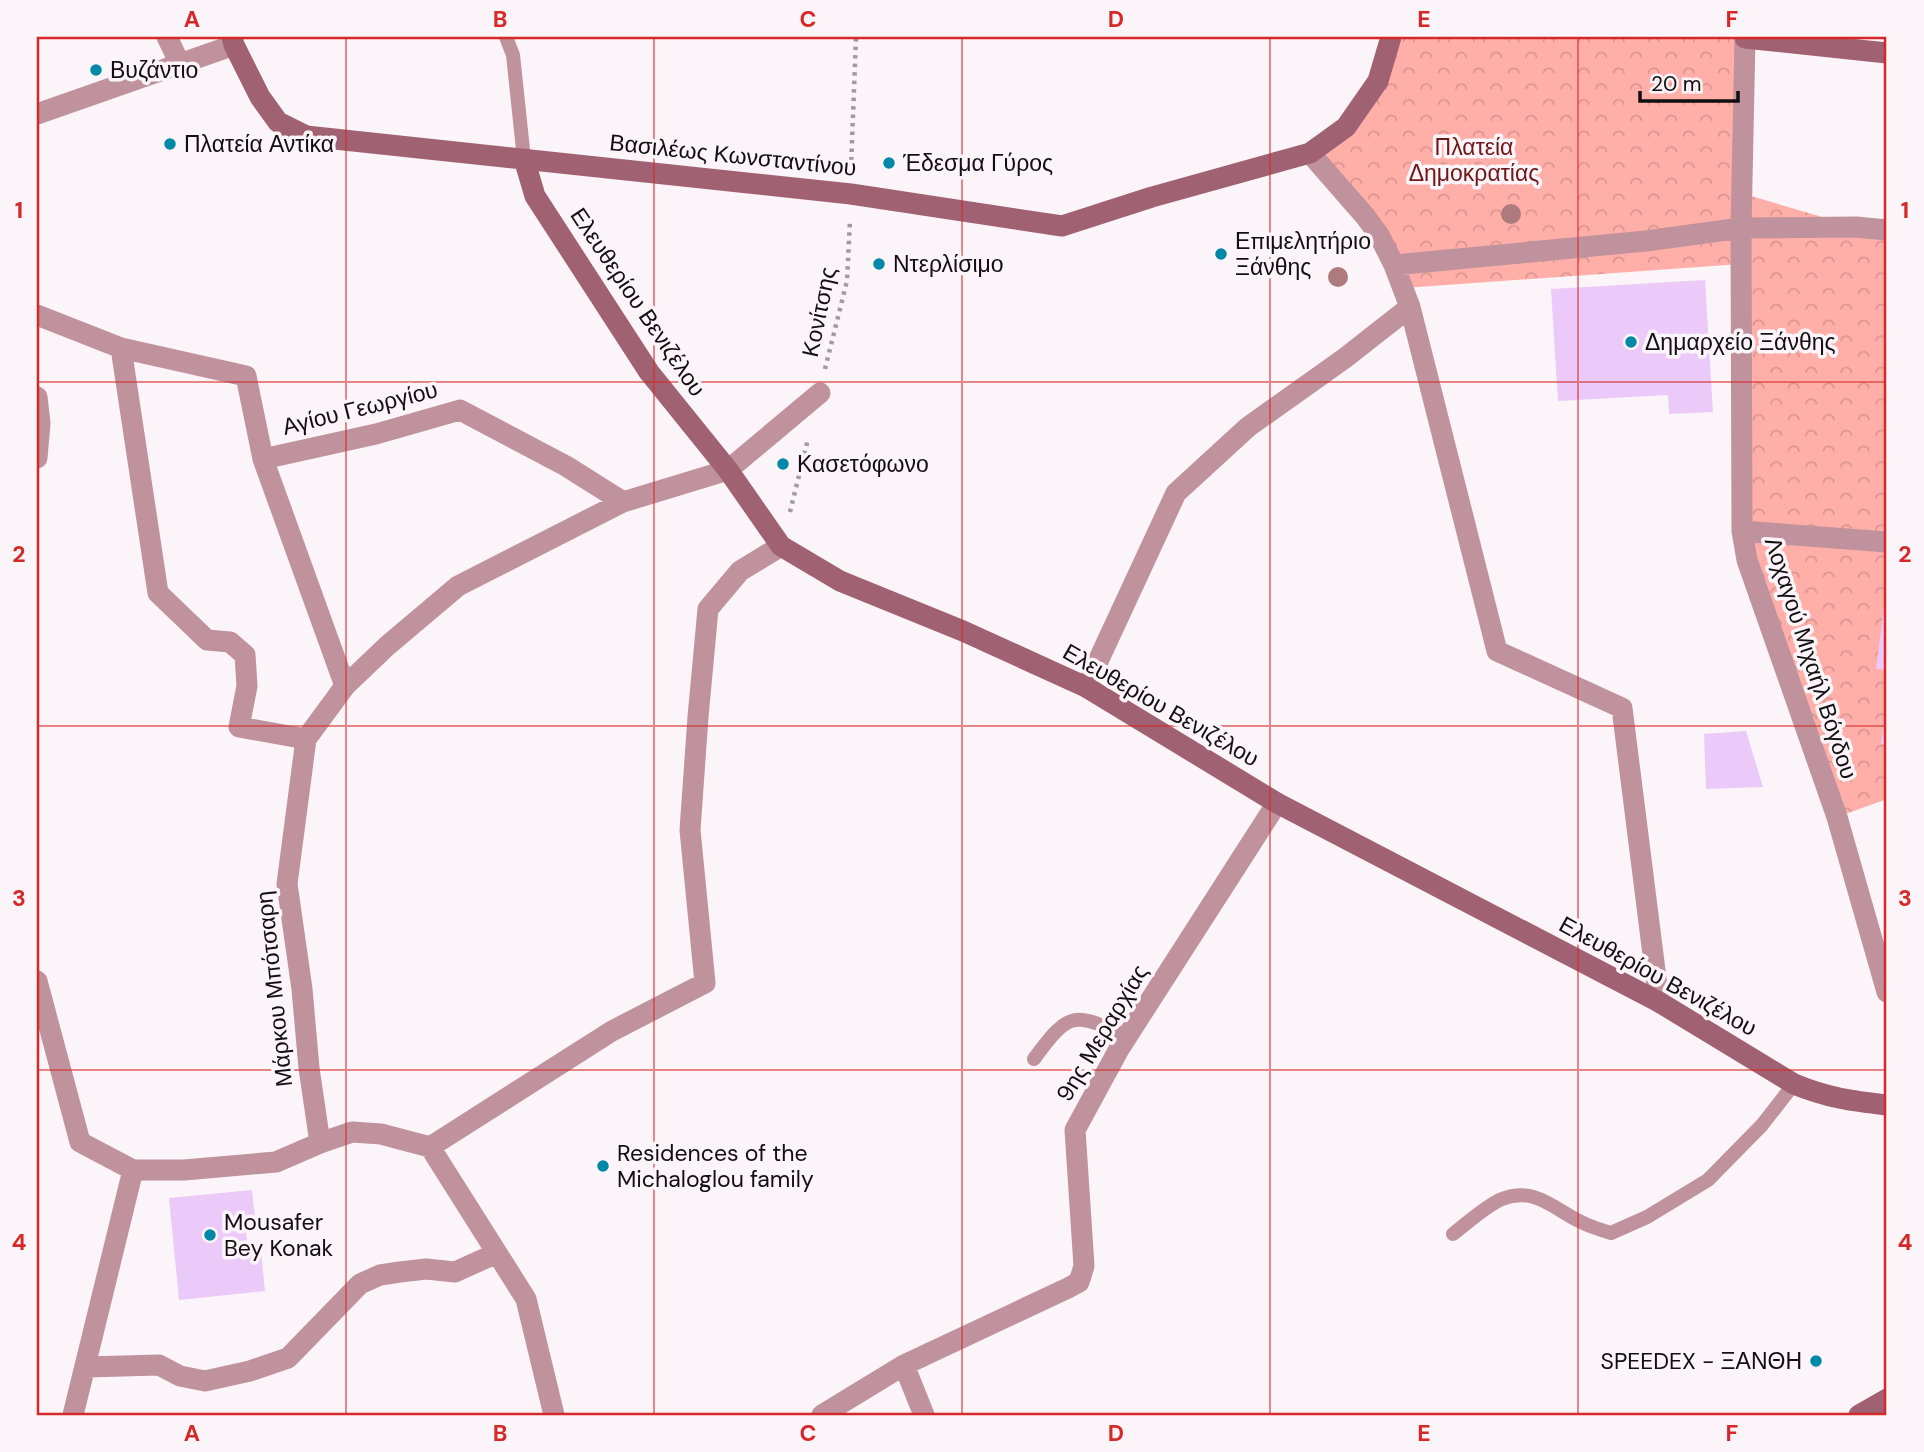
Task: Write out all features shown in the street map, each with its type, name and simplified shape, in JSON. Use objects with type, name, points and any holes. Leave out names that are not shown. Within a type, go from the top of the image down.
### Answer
[{"type":"street","points":[[167,37],[180,64]]},
{"type":"street","name":"Βασιλέως Κωνσταντίνου","points":[[233,41],[260,97],[278,122],[306,136],[851,194],[1062,226],[1310,153],[1346,127],[1378,81],[1391,37]]},
{"type":"street","points":[[1745,37],[1887,53]]},
{"type":"street","name":"Λοχαγού Μιχαήλ Βόγδου","points":[[1745,37],[1741,228],[1742,531],[1748,560],[1837,817],[1887,992]]},
{"type":"street","points":[[37,114],[180,64],[233,41]]},
{"type":"street","points":[[1310,153],[1379,235],[1410,307],[1497,651],[1622,708],[1659,1002]]},
{"type":"street","name":"Ελευθερίου Βενιζέλου","points":[[524,159],[535,196],[649,372],[728,470],[781,546],[840,581],[963,631],[1086,687],[1277,803],[1659,1002],[1794,1084],[1818,1094],[1887,1105]]},
{"type":"street","points":[[1394,265],[1646,241],[1741,228],[1856,227],[1887,230]]},
{"type":"street","points":[[1086,687],[1176,493],[1248,427],[1345,358],[1410,307]]},
{"type":"street","name":"Αγίου Γεωργίου","points":[[37,315],[121,348],[246,376],[263,459],[376,434],[460,410],[566,466],[623,502]]},
{"type":"street","points":[[121,348],[158,593],[207,640],[230,642],[245,655],[247,686],[239,727],[306,739],[345,686],[387,646],[458,586],[623,502],[728,470],[820,393]]},
{"type":"street","points":[[37,397],[40,423],[37,458]]},
{"type":"street","points":[[263,459],[345,686]]},
{"type":"street","points":[[1742,531],[1887,542]]},
{"type":"street","points":[[430,1147],[612,1031],[705,983],[690,830],[708,609],[740,571],[781,546]]},
{"type":"street","name":"Μάρκου Μπότσαρη","points":[[306,739],[287,884],[320,1143]]},
{"type":"street","name":"9ης Μεραρχίας","points":[[822,1415],[904,1365],[1079,1282],[1084,1266],[1075,1130],[1127,1037],[1277,803]]},
{"type":"street","points":[[37,981],[80,1142],[133,1170],[184,1170],[276,1162],[352,1132],[381,1134],[430,1147],[526,1299],[554,1415]]},
{"type":"street","points":[[74,1415],[133,1170]]},
{"type":"street","points":[[86,1367],[159,1365],[180,1376],[205,1381],[250,1371],[288,1358],[360,1284],[380,1275],[400,1272],[426,1269],[455,1272],[497,1253]]},
{"type":"street","points":[[904,1365],[924,1415]]},
{"type":"street","points":[[1859,1415],[1887,1399]]},
{"type":"lane","points":[[506,37],[513,55],[524,159]]},
{"type":"lane","points":[[1034,1059],[1052,1034],[1069,1020],[1087,1020],[1127,1037]]},
{"type":"lane","points":[[1453,1234],[1500,1200],[1516,1195],[1534,1196],[1580,1222],[1611,1233],[1647,1217],[1708,1180],[1762,1125],[1794,1084]]},
{"type":"path","name":"Κονίτσης","points":[[781,546],[847,281],[856,37]]},
{"type":"green space","name":"Πλατεία Δημοκρατίας","points":[[1387,37],[1745,37],[1741,193],[1856,227],[1887,231],[1887,799],[1837,817],[1742,531],[1741,264],[1404,288],[1310,153],[1378,81]]},
{"type":"building","name":"Δημαρχείο Ξάνθης","points":[[1705,280],[1713,412],[1669,414],[1668,395],[1558,401],[1551,289]]},
{"type":"building","points":[[1887,592],[1887,670],[1876,669]]},
{"type":"building","points":[[1886,709],[1887,744],[1881,744]]},
{"type":"building","points":[[1746,731],[1763,787],[1706,789],[1704,734]]},
{"type":"building","name":"Mousafer Bey Konak","points":[[252,1190],[255,1218],[245,1219],[248,1252],[261,1251],[265,1291],[179,1300],[169,1198]]},
{"type":"place","name":"Βυζάντιο","points":[[96,70]]},
{"type":"place","name":"Πλατεία Αντίκα","points":[[170,144]]},
{"type":"place","name":"Έδεσμα Γύρος","points":[[889,163]]},
{"type":"place","name":"Επιμελητήριο Ξάνθης","points":[[1221,254]]},
{"type":"place","name":"Ντερλίσιμο","points":[[879,264]]},
{"type":"place","name":"Δημαρχείο Ξάνθης","points":[[1631,342]]},
{"type":"place","name":"Κασετόφωνο","points":[[783,464]]},
{"type":"place","name":"Residences of the Michaloglou family","points":[[603,1166]]},
{"type":"place","name":"Mousafer Bey Konak","points":[[210,1235]]},
{"type":"place","name":"SPEEDEX - ΞΑΝΘΗ","points":[[1816,1361]]}]
